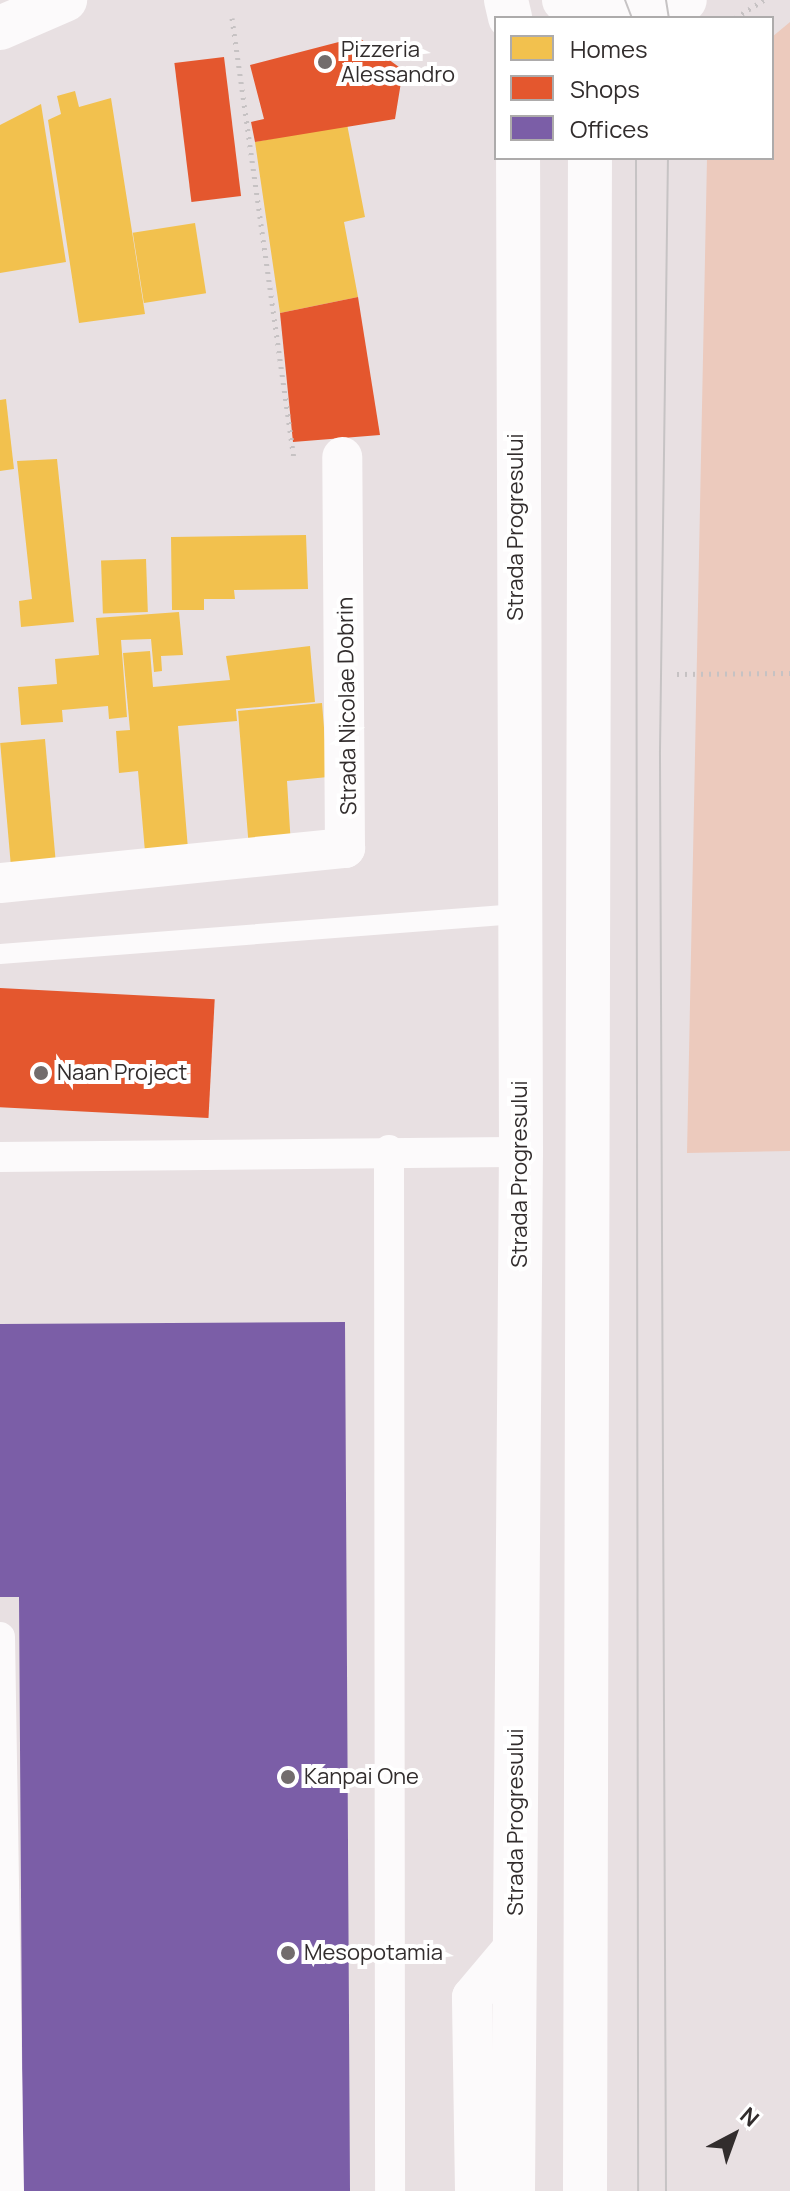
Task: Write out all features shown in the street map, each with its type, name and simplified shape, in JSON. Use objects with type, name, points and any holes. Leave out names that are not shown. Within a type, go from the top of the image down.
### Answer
[{"type":"main road","points":[[0,28],[65,0]]},
{"type":"main road","points":[[564,0],[630,12],[669,8]]},
{"type":"main road","name":"Strada Progresului","points":[[513,2191],[521,1152],[516,914],[518,160]]},
{"type":"main road","points":[[585,2191],[590,160]]},
{"type":"street","name":"Strada Nicolae Dobrin","points":[[0,883],[345,848],[342,457]]},
{"type":"street","points":[[389,1150],[390,2191]]},
{"type":"street","points":[[0,1157],[389,1150],[521,1152]]},
{"type":"street","points":[[0,1637],[9,2191]]},
{"type":"street","points":[[475,2191],[472,1997],[515,1946]]},
{"type":"lane","points":[[0,954],[516,914]]},
{"type":"path","points":[[738,16],[764,0]]},
{"type":"path","points":[[232,18],[289,460],[342,457]]},
{"type":"path","points":[[677,674],[790,673]]},
{"type":"shaded area","points":[[790,22],[790,1151],[687,1153],[707,160],[774,160],[774,35]]},
{"type":"building: Homes","points":[[75,91],[79,107],[111,98],[145,314],[79,323],[48,120],[61,114],[57,96]]},
{"type":"building: Homes","points":[[41,104],[66,262],[0,273],[0,125]]},
{"type":"building: Homes","points":[[347,124],[365,217],[344,222],[358,297],[280,313],[255,142]]},
{"type":"building: Homes","points":[[195,223],[206,293],[144,303],[133,233]]},
{"type":"building: Homes","points":[[6,399],[14,469],[0,471],[0,400]]},
{"type":"building: Homes","points":[[57,459],[74,622],[21,627],[19,601],[32,599],[17,461]]},
{"type":"building: Homes","points":[[306,535],[308,589],[234,590],[235,599],[204,599],[204,610],[172,610],[171,537]]},
{"type":"building: Homes","points":[[146,559],[148,612],[103,614],[101,561]]},
{"type":"building: Homes","points":[[179,612],[183,655],[161,656],[162,671],[154,672],[151,639],[121,640],[127,717],[109,719],[108,706],[62,710],[63,722],[21,725],[18,687],[57,684],[55,659],[99,655],[96,618]]},
{"type":"building: Homes","points":[[310,646],[315,702],[236,709],[237,721],[178,726],[188,849],[145,852],[138,771],[119,773],[116,731],[130,730],[123,653],[150,651],[153,687],[230,680],[226,656]]},
{"type":"building: Homes","points":[[322,703],[328,777],[287,781],[291,846],[249,849],[238,711]]},
{"type":"building: Homes","points":[[45,739],[57,871],[12,875],[0,743]]},
{"type":"building: Shops","points":[[358,37],[403,70],[395,119],[255,142],[251,122],[264,119],[250,65]]},
{"type":"building: Shops","points":[[224,57],[241,196],[191,202],[174,63]]},
{"type":"building: Shops","points":[[358,297],[380,435],[293,442],[280,313]]},
{"type":"building: Shops","points":[[0,988],[215,999],[208,1118],[0,1107]]},
{"type":"building: Offices","points":[[345,1322],[350,2191],[23,2191],[19,1597],[0,1597],[0,1324]]},
{"type":"tram line","points":[[625,0],[631,16]]},
{"type":"tram line","points":[[666,0],[669,16]]},
{"type":"tram line","points":[[636,160],[638,2191]]},
{"type":"tram line","points":[[666,2191],[660,751],[668,160]]},
{"type":"place","name":"Pizzeria Alessandro","points":[[325,62]]},
{"type":"place","name":"Naan Project","points":[[41,1073]]},
{"type":"place","name":"Kanpai One","points":[[288,1777]]},
{"type":"place","name":"Mesopotamia","points":[[288,1953]]}]
